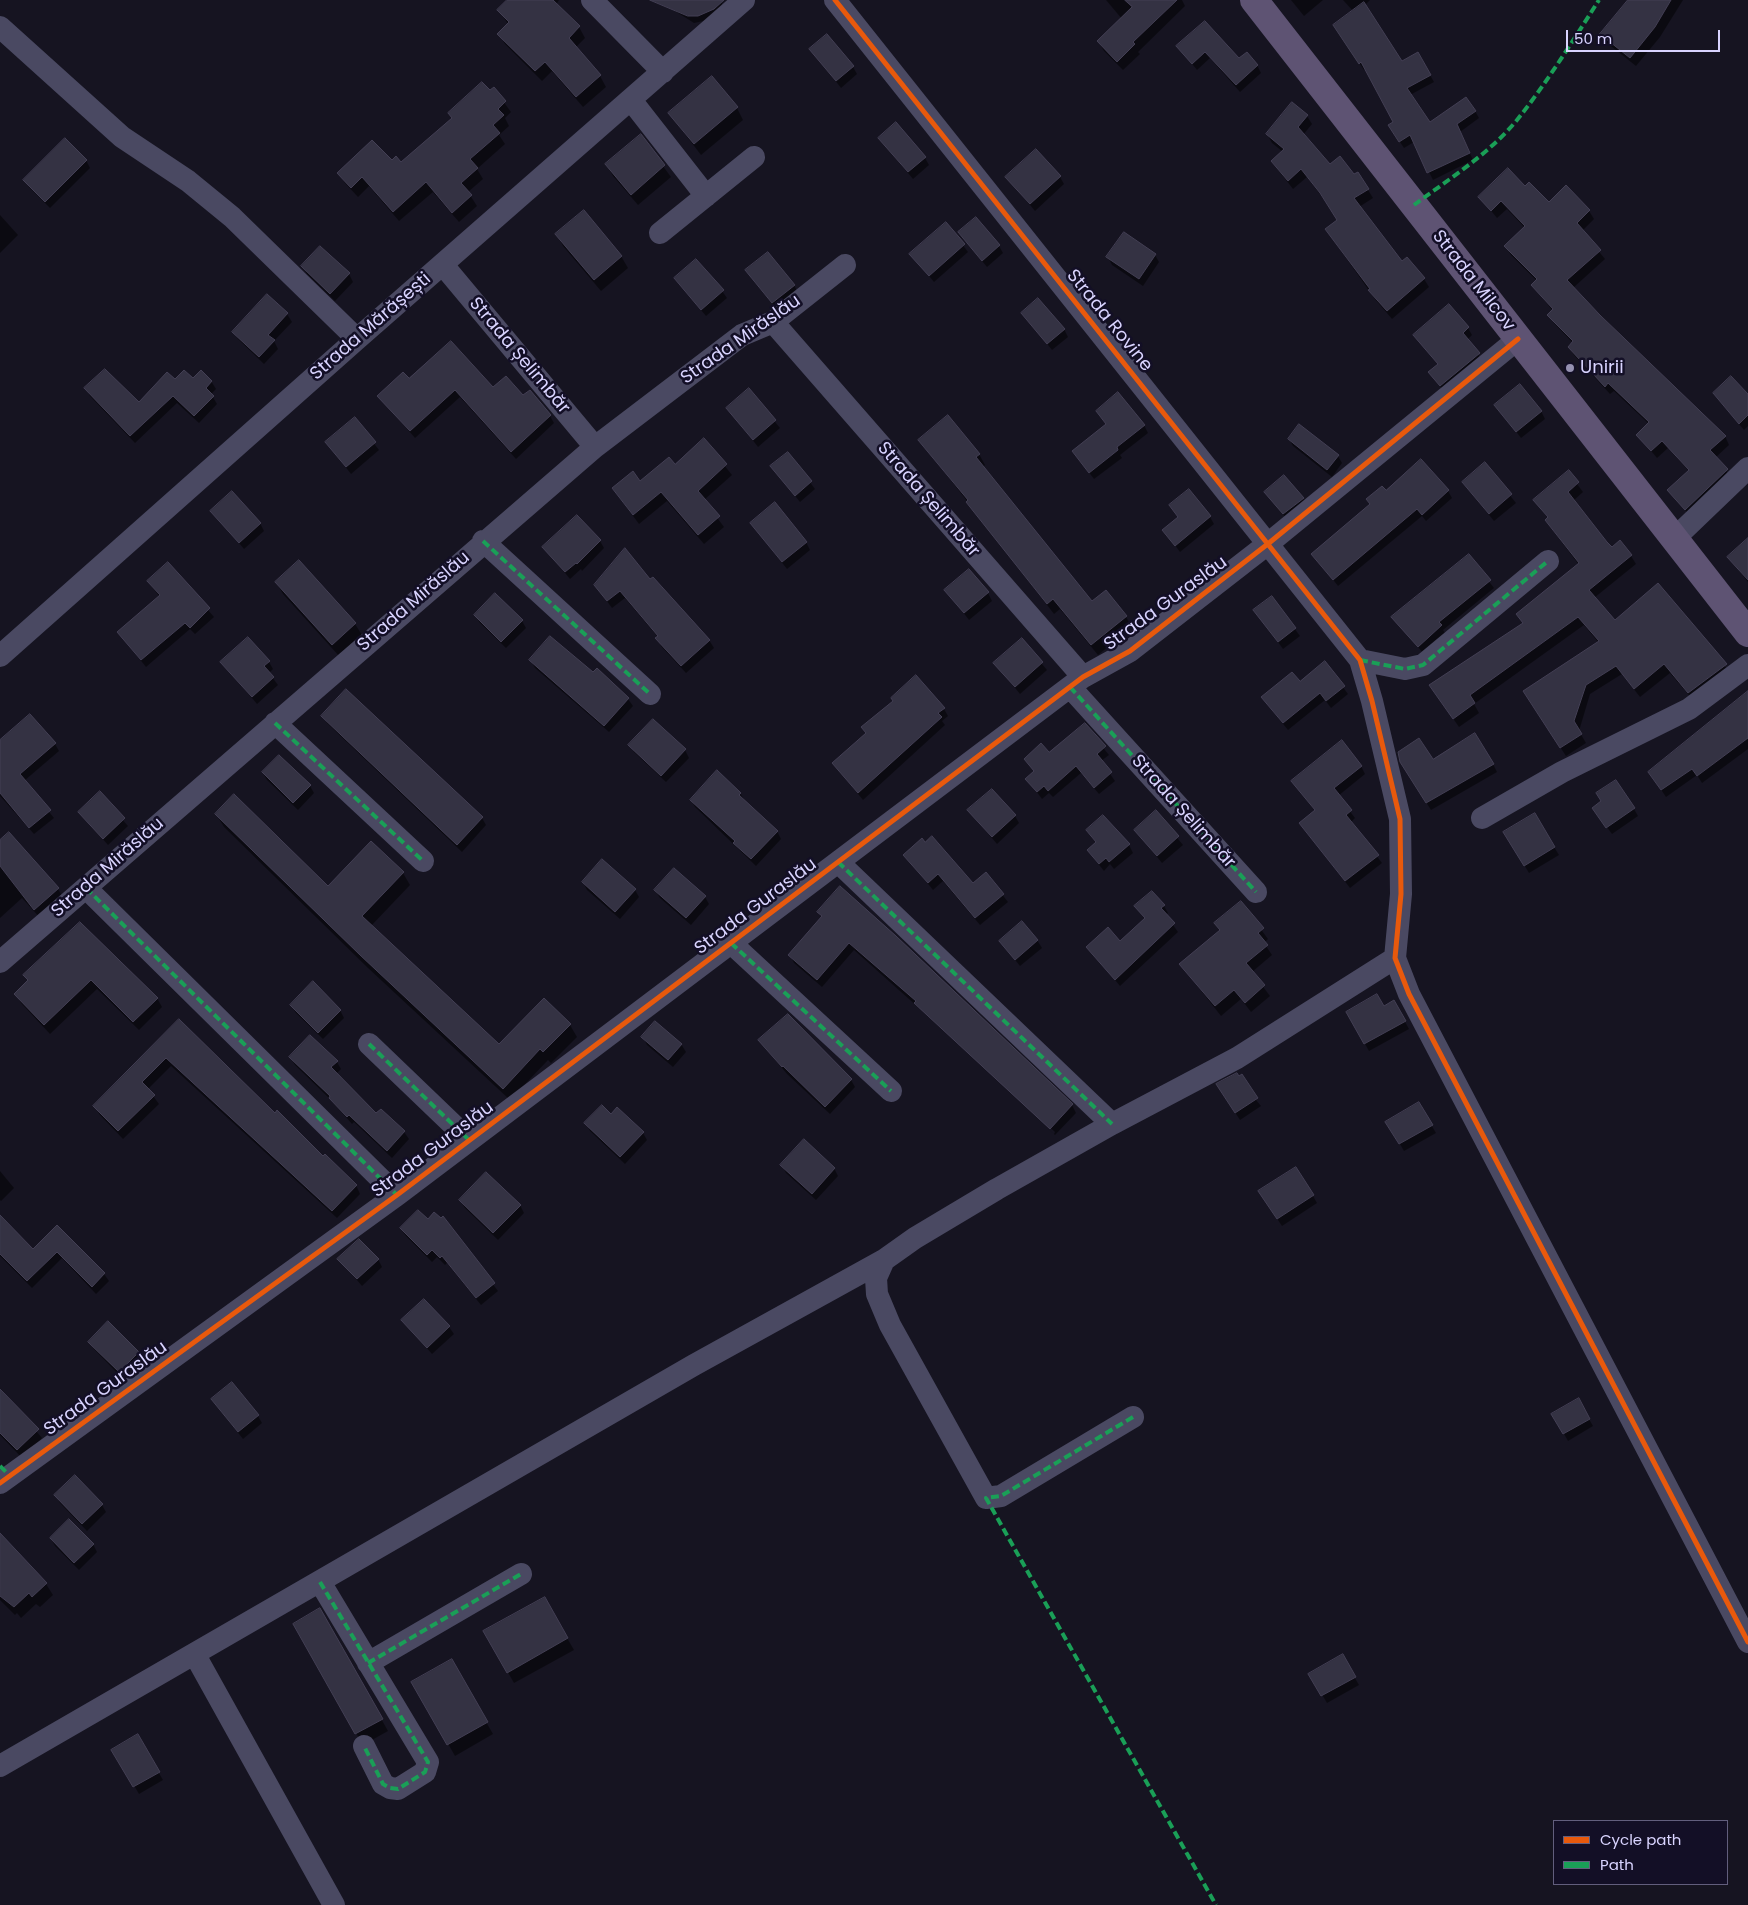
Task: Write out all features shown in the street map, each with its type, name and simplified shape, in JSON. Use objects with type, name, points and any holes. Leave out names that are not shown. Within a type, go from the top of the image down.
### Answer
[{"type":"main road","name":"Strada Milcov","points":[[1254,0],[1748,633]]},
{"type":"street","points":[[592,0],[663,72]]},
{"type":"street","name":"Strada Mărășești","points":[[0,656],[357,339],[444,265],[744,0]]},
{"type":"street","name":"Strada Rovine","points":[[835,0],[1269,543],[1360,660]]},
{"type":"street","points":[[0,27],[122,137],[188,181],[232,217],[357,339]]},
{"type":"street","points":[[631,100],[706,196]]},
{"type":"street","points":[[660,233],[754,157]]},
{"type":"street","name":"Strada Șelimbăr","points":[[444,265],[595,447]]},
{"type":"street","name":"Strada Mirăslău","points":[[0,962],[483,541],[595,447],[742,335],[773,322],[845,265]]},
{"type":"street","name":"Strada Șelimbăr","points":[[773,322],[1076,682],[1256,892]]},
{"type":"street","name":"Strada Guraslău","points":[[3,1475],[397,1195],[1076,682],[1130,652],[1269,543],[1518,339]]},
{"type":"street","points":[[1675,538],[1748,468]]},
{"type":"street","points":[[483,541],[650,694]]},
{"type":"street","points":[[1548,561],[1423,665],[1406,669],[1360,660],[1372,701],[1400,819],[1401,894],[1395,958],[1409,994],[1434,1044],[1748,1642]]},
{"type":"street","points":[[1482,818],[1562,772],[1689,709],[1748,664]]},
{"type":"street","points":[[275,723],[423,861]]},
{"type":"street","points":[[838,862],[1112,1124]]},
{"type":"street","points":[[86,888],[397,1195]]},
{"type":"street","points":[[731,944],[891,1091]]},
{"type":"street","points":[[0,1766],[694,1365],[884,1260],[945,1220],[1112,1124],[1238,1058],[1395,958]]},
{"type":"street","points":[[369,1044],[469,1140]]},
{"type":"street","points":[[884,1260],[876,1278],[877,1294],[890,1324],[986,1498],[1001,1496],[1133,1416]]},
{"type":"street","points":[[368,1662],[521,1574]]},
{"type":"street","points":[[320,1582],[428,1762],[424,1772],[398,1789],[390,1788],[383,1784],[364,1746]]},
{"type":"street","points":[[194,1655],[334,1905]]},
{"type":"building","points":[[507,0],[553,0],[580,26],[569,38],[601,75],[576,97],[545,62],[535,71],[497,34],[509,22],[497,10]]},
{"type":"building","points":[[650,0],[724,0],[714,9],[698,16],[688,16]]},
{"type":"building","points":[[1125,0],[1177,0],[1133,42],[1135,44],[1117,62],[1097,41],[1132,7]]},
{"type":"building","points":[[1628,0],[1671,0],[1655,27],[1630,58],[1600,34]]},
{"type":"building","points":[[1364,2],[1402,61],[1418,52],[1431,75],[1407,88],[1430,122],[1466,97],[1476,111],[1457,124],[1470,153],[1427,173],[1410,135],[1399,142],[1388,125],[1393,122],[1361,62],[1359,64],[1333,25]]},
{"type":"building","points":[[1205,21],[1239,58],[1247,52],[1258,65],[1236,85],[1205,52],[1192,64],[1176,46]]},
{"type":"building","points":[[827,34],[854,66],[836,81],[809,49]]},
{"type":"building","points":[[712,76],[738,107],[694,144],[668,113]]},
{"type":"building","points":[[482,82],[490,90],[494,87],[506,101],[498,109],[504,115],[493,125],[500,133],[470,159],[478,168],[461,183],[472,195],[452,213],[426,182],[393,212],[362,177],[351,188],[337,173],[372,140],[392,160],[396,156],[401,162],[452,118],[448,113]]},
{"type":"building","points":[[1292,102],[1308,115],[1298,127],[1330,164],[1340,156],[1354,174],[1358,172],[1369,189],[1354,198],[1402,261],[1407,257],[1425,278],[1387,311],[1368,290],[1370,289],[1325,229],[1337,220],[1320,193],[1301,169],[1288,181],[1271,161],[1284,149],[1266,134]]},
{"type":"building","points":[[896,122],[926,157],[908,172],[878,138]]},
{"type":"building","points":[[641,134],[665,165],[631,195],[605,164]]},
{"type":"building","points":[[65,138],[87,160],[45,202],[23,180]]},
{"type":"building","points":[[1036,149],[1061,176],[1030,204],[1005,177]]},
{"type":"building","points":[[1508,168],[1525,186],[1529,182],[1549,202],[1566,185],[1590,210],[1577,223],[1601,250],[1567,280],[1600,315],[1726,436],[1710,450],[1728,469],[1685,510],[1667,490],[1689,470],[1662,441],[1651,451],[1636,435],[1649,422],[1608,383],[1605,387],[1568,347],[1573,341],[1547,315],[1553,309],[1531,285],[1537,279],[1504,246],[1525,226],[1501,201],[1491,211],[1478,197]]},
{"type":"building","points":[[584,210],[622,256],[594,280],[555,234]]},
{"type":"building","points":[[976,217],[1000,245],[982,261],[958,232]]},
{"type":"building","points":[[946,222],[965,244],[929,276],[909,254]]},
{"type":"building","points":[[1124,232],[1156,254],[1139,279],[1106,257]]},
{"type":"building","points":[[320,246],[350,273],[330,294],[301,266]]},
{"type":"building","points":[[768,252],[795,285],[772,303],[745,270]]},
{"type":"building","points":[[696,259],[724,290],[701,310],[674,278]]},
{"type":"building","points":[[267,294],[288,313],[268,335],[275,340],[259,357],[232,332]]},
{"type":"building","points":[[1038,298],[1065,329],[1047,344],[1021,313]]},
{"type":"building","points":[[1449,304],[1469,327],[1463,333],[1480,353],[1440,386],[1428,372],[1438,364],[1413,335]]},
{"type":"building","points":[[451,341],[493,387],[506,376],[523,395],[530,390],[551,415],[511,452],[455,390],[410,431],[377,396],[403,372],[409,378]]},
{"type":"building","points":[[105,369],[139,402],[167,372],[175,379],[184,370],[193,378],[201,370],[212,381],[206,388],[214,396],[194,416],[173,396],[130,436],[84,388]]},
{"type":"building","points":[[1731,376],[1748,394],[1748,415],[1739,424],[1713,393]]},
{"type":"building","points":[[1520,384],[1542,411],[1516,432],[1494,405]]},
{"type":"building","points":[[749,388],[776,420],[753,440],[726,408]]},
{"type":"building","points":[[1118,392],[1145,425],[1117,447],[1118,450],[1089,473],[1072,451],[1106,424],[1096,411]]},
{"type":"building","points":[[948,415],[980,454],[976,457],[1092,601],[1106,590],[1127,616],[1091,645],[1053,599],[1047,604],[966,502],[968,500],[918,440]]},
{"type":"building","points":[[355,417],[376,442],[346,467],[325,442]]},
{"type":"building","points":[[1299,424],[1339,455],[1327,470],[1288,439]]},
{"type":"building","points":[[704,438],[727,464],[698,491],[720,516],[698,535],[661,492],[633,515],[612,488],[633,471],[640,481],[669,457],[675,464]]},
{"type":"building","points":[[788,452],[812,481],[795,496],[770,466]]},
{"type":"building","points":[[1421,459],[1449,490],[1422,515],[1417,509],[1333,580],[1311,554],[1370,504],[1366,499],[1382,486],[1386,490]]},
{"type":"building","points":[[1485,462],[1512,494],[1489,514],[1462,482]]},
{"type":"building","points":[[1569,470],[1579,482],[1568,492],[1612,547],[1620,540],[1632,555],[1589,590],[1615,620],[1658,583],[1727,664],[1688,693],[1664,664],[1634,689],[1616,666],[1586,685],[1574,721],[1582,734],[1560,748],[1523,691],[1599,641],[1578,617],[1470,695],[1475,703],[1453,719],[1429,685],[1523,623],[1516,614],[1579,563],[1545,520],[1548,517],[1533,500]]},
{"type":"building","points":[[1284,475],[1304,498],[1283,514],[1264,492]]},
{"type":"building","points":[[1189,489],[1211,516],[1175,546],[1162,530],[1178,517],[1169,505]]},
{"type":"building","points":[[232,491],[261,523],[239,543],[210,511]]},
{"type":"building","points":[[775,502],[807,542],[782,562],[750,523]]},
{"type":"building","points":[[577,515],[601,540],[577,564],[565,572],[542,547]]},
{"type":"building","points":[[1748,538],[1748,580],[1727,557]]},
{"type":"building","points":[[625,548],[650,579],[653,577],[710,640],[681,666],[655,638],[658,636],[620,591],[607,601],[594,585]]},
{"type":"building","points":[[1469,554],[1491,580],[1439,622],[1442,625],[1418,647],[1391,617]]},
{"type":"building","points":[[299,560],[356,623],[332,645],[275,582]]},
{"type":"building","points":[[168,562],[210,608],[190,628],[185,623],[141,660],[117,632],[160,595],[147,581]]},
{"type":"building","points":[[969,569],[989,592],[964,613],[944,590]]},
{"type":"building","points":[[495,593],[523,620],[501,642],[474,615]]},
{"type":"building","points":[[1272,596],[1296,628],[1278,642],[1253,610]]},
{"type":"building","points":[[550,636],[593,672],[597,668],[629,698],[604,726],[529,660]]},
{"type":"building","points":[[248,637],[270,661],[264,666],[274,677],[252,697],[220,662]]},
{"type":"building","points":[[1022,638],[1043,662],[1015,687],[993,663]]},
{"type":"building","points":[[1325,661],[1345,686],[1326,701],[1320,693],[1283,723],[1261,697],[1292,672],[1300,681]]},
{"type":"building","points":[[916,675],[945,708],[938,713],[942,717],[858,793],[832,763],[866,733],[861,727],[893,701],[891,698]]},
{"type":"building","points":[[346,689],[483,817],[457,845],[321,716]]},
{"type":"building","points":[[1748,691],[1748,738],[1697,776],[1692,769],[1661,790],[1648,772]]},
{"type":"building","points":[[30,714],[56,743],[20,774],[51,810],[29,828],[0,793],[0,740]]},
{"type":"building","points":[[653,719],[686,749],[661,776],[628,745]]},
{"type":"building","points":[[1085,723],[1106,746],[1097,754],[1112,772],[1094,788],[1076,766],[1048,791],[1044,786],[1037,792],[1025,779],[1034,771],[1024,759],[1041,743],[1049,752]]},
{"type":"building","points":[[1475,733],[1494,764],[1426,803],[1400,762],[1398,752],[1419,738],[1433,759]]},
{"type":"building","points":[[1342,740],[1362,766],[1334,788],[1352,810],[1346,815],[1379,855],[1345,881],[1299,823],[1315,810],[1291,781]]},
{"type":"building","points":[[279,755],[311,785],[293,803],[262,772]]},
{"type":"building","points":[[717,770],[741,793],[739,795],[778,831],[751,859],[733,843],[735,841],[690,800]]},
{"type":"building","points":[[1616,780],[1635,808],[1606,828],[1592,808],[1601,801],[1596,793]]},
{"type":"building","points":[[992,789],[1016,815],[992,837],[967,810]]},
{"type":"building","points":[[100,791],[125,818],[103,839],[78,812]]},
{"type":"building","points":[[234,794],[328,886],[371,841],[404,872],[362,916],[499,1044],[544,998],[571,1024],[543,1052],[540,1049],[503,1089],[360,955],[215,814]]},
{"type":"building","points":[[1156,810],[1179,836],[1157,856],[1134,830]]},
{"type":"building","points":[[1535,813],[1555,847],[1524,866],[1503,832]]},
{"type":"building","points":[[1103,815],[1130,844],[1109,862],[1106,858],[1099,864],[1087,850],[1096,842],[1086,830]]},
{"type":"building","points":[[9,832],[59,888],[34,910],[0,866],[0,840]]},
{"type":"building","points":[[932,836],[973,883],[986,872],[1004,894],[975,918],[938,874],[928,883],[903,855],[922,838],[925,842]]},
{"type":"building","points":[[602,859],[636,889],[615,912],[582,882]]},
{"type":"building","points":[[674,868],[706,896],[686,918],[654,890]]},
{"type":"building","points":[[840,886],[896,936],[1073,1104],[1050,1129],[914,1003],[916,1001],[849,943],[817,980],[788,955],[822,916],[817,912]]},
{"type":"building","points":[[1152,891],[1165,905],[1161,908],[1175,923],[1115,980],[1086,947],[1108,927],[1120,941],[1145,918],[1134,906]]},
{"type":"building","points":[[1241,901],[1264,928],[1258,933],[1268,945],[1246,963],[1265,985],[1245,1003],[1234,990],[1215,1006],[1179,964],[1220,930],[1214,923]]},
{"type":"building","points":[[1022,921],[1038,940],[1015,960],[999,941]]},
{"type":"building","points":[[80,922],[158,998],[133,1022],[91,980],[44,1025],[14,994],[28,980],[23,975]]},
{"type":"building","points":[[313,981],[341,1010],[318,1033],[290,1005]]},
{"type":"building","points":[[1377,994],[1384,1006],[1394,1000],[1406,1021],[1364,1044],[1346,1012]]},
{"type":"building","points":[[788,1014],[852,1079],[825,1107],[782,1067],[758,1040]]},
{"type":"building","points":[[179,1019],[275,1113],[277,1110],[323,1156],[325,1154],[357,1185],[332,1211],[166,1058],[142,1082],[155,1095],[118,1131],[93,1106]]},
{"type":"building","points":[[655,1021],[682,1044],[668,1060],[641,1037]]},
{"type":"building","points":[[310,1035],[338,1061],[331,1067],[376,1113],[381,1109],[405,1131],[387,1151],[349,1115],[347,1117],[329,1098],[330,1096],[289,1057]]},
{"type":"building","points":[[1237,1073],[1239,1076],[1242,1074],[1258,1098],[1235,1113],[1216,1084]]},
{"type":"building","points":[[1419,1102],[1433,1125],[1399,1144],[1385,1122]]},
{"type":"building","points":[[602,1105],[611,1114],[617,1107],[644,1132],[620,1157],[584,1123]]},
{"type":"building","points":[[804,1139],[835,1168],[812,1194],[780,1165]]},
{"type":"building","points":[[1296,1167],[1314,1195],[1277,1219],[1258,1191]]},
{"type":"building","points":[[486,1172],[521,1205],[493,1233],[459,1200]]},
{"type":"building","points":[[418,1210],[428,1219],[434,1212],[441,1218],[443,1216],[495,1283],[476,1298],[442,1256],[440,1258],[432,1250],[427,1255],[400,1228]]},
{"type":"building","points":[[0,1215],[33,1249],[57,1225],[105,1273],[92,1287],[57,1252],[27,1281],[0,1254]]},
{"type":"building","points":[[359,1239],[379,1259],[357,1279],[337,1259]]},
{"type":"building","points":[[424,1299],[450,1326],[427,1348],[401,1320]]},
{"type":"building","points":[[108,1321],[139,1352],[119,1372],[88,1342]]},
{"type":"building","points":[[232,1382],[259,1415],[238,1432],[211,1399]]},
{"type":"building","points":[[0,1389],[39,1429],[17,1450],[0,1433]]},
{"type":"building","points":[[1579,1398],[1590,1419],[1563,1434],[1551,1414]]},
{"type":"building","points":[[75,1475],[103,1504],[82,1524],[54,1495]]},
{"type":"building","points":[[69,1519],[94,1544],[74,1563],[50,1538]]},
{"type":"building","points":[[0,1533],[47,1583],[32,1597],[29,1593],[14,1607],[0,1596]]},
{"type":"building","points":[[545,1597],[568,1638],[507,1673],[483,1631]]},
{"type":"building","points":[[320,1608],[383,1719],[355,1734],[293,1624]]},
{"type":"building","points":[[1343,1654],[1356,1677],[1321,1696],[1308,1674]]},
{"type":"building","points":[[452,1659],[488,1722],[447,1745],[411,1682]]},
{"type":"building","points":[[138,1734],[160,1772],[133,1787],[111,1750]]},
{"type":"marked path","points":[[1414,205],[1494,144],[1517,120],[1539,92],[1599,0]]},
{"type":"marked path","points":[[483,541],[650,694]]},
{"type":"marked path","points":[[1360,660],[1405,669],[1423,665],[1548,561]]},
{"type":"marked path","points":[[1070,687],[1256,892]]},
{"type":"marked path","points":[[275,723],[423,861]]},
{"type":"marked path","points":[[838,862],[1112,1124]]},
{"type":"marked path","points":[[86,888],[397,1195]]},
{"type":"marked path","points":[[731,943],[891,1091]]},
{"type":"marked path","points":[[369,1044],[469,1140]]},
{"type":"marked path","points":[[1133,1417],[1001,1496],[986,1498],[1216,1905]]},
{"type":"marked path","points":[[0,1466],[10,1476]]},
{"type":"marked path","points":[[368,1663],[521,1574]]},
{"type":"marked path","points":[[320,1582],[428,1762],[425,1772],[398,1789],[390,1788],[383,1784],[364,1746]]},
{"type":"cycle path","points":[[835,0],[1360,660],[1372,701],[1400,819],[1401,894],[1395,958],[1409,994],[1748,1642]]},
{"type":"cycle path","points":[[0,1483],[397,1195],[1083,677],[1130,651],[1269,543],[1518,339]]},
{"type":"place","name":"Unirii","points":[[1570,368]]}]
